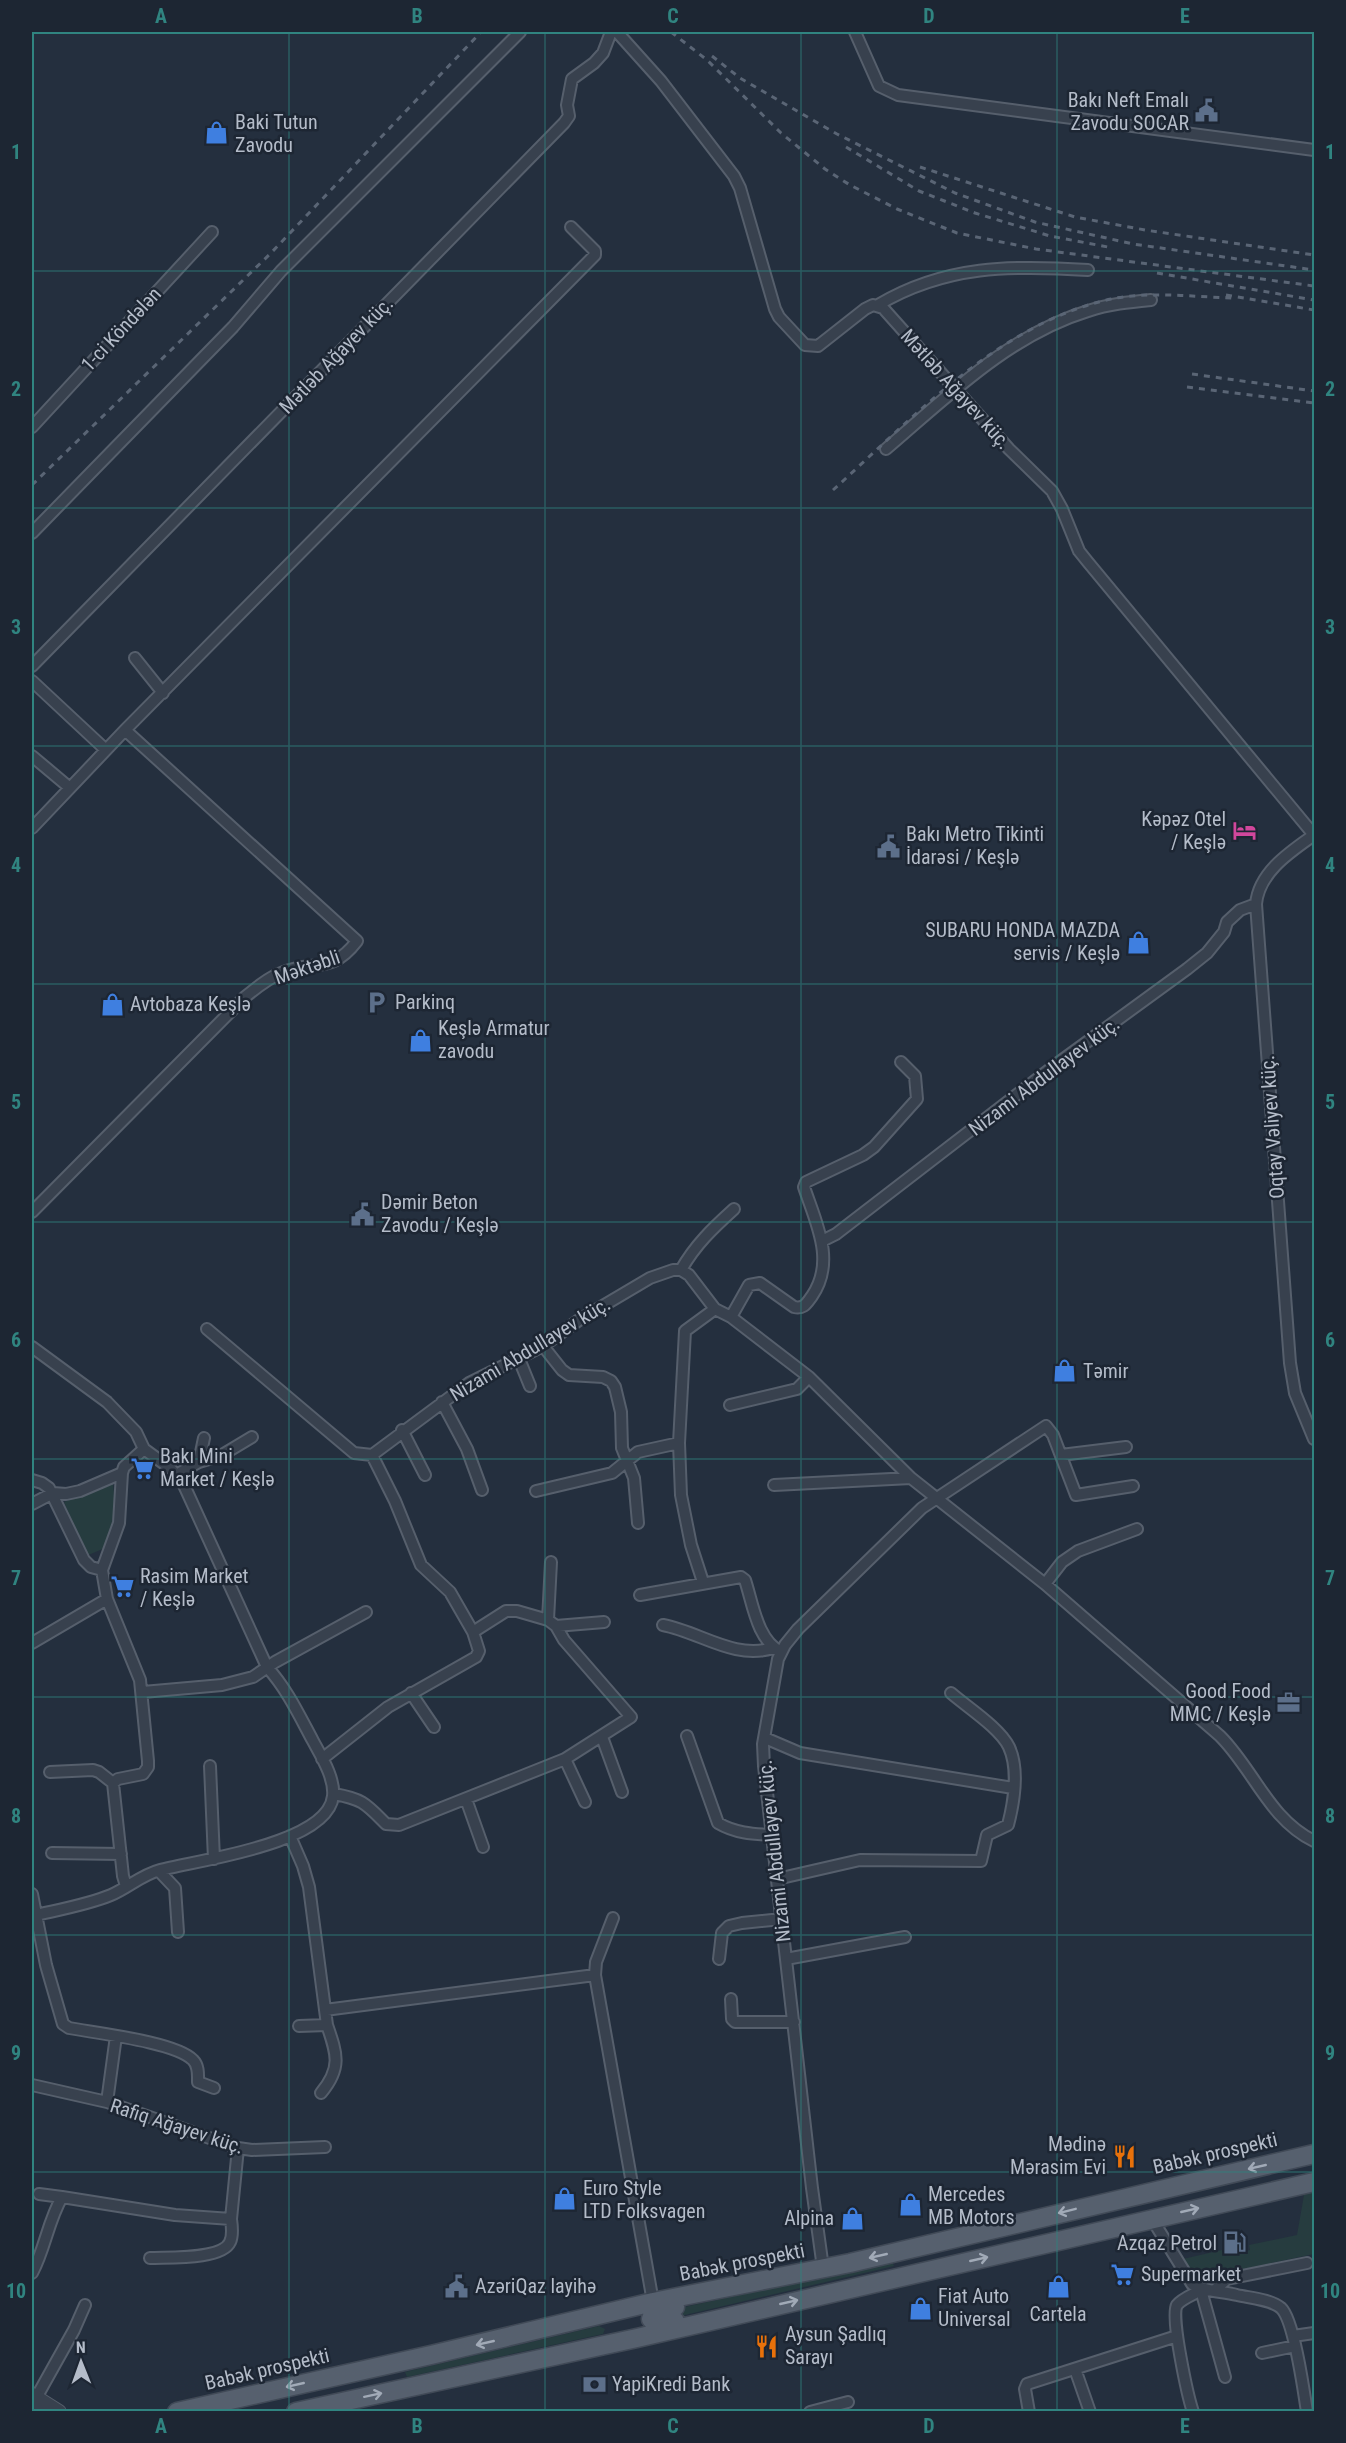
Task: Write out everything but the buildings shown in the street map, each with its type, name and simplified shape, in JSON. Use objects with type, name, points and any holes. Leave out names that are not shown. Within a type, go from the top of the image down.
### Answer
[{"type":"main road","name":"Babək prospekti","points":[[177,2412],[519,2335],[653,2302],[816,2270],[1314,2154]]},
{"type":"main road","points":[[296,2412],[1314,2182]]},
{"type":"main road","points":[[760,2309],[717,2311],[662,2324],[655,2324],[651,2319],[653,2313],[657,2311],[789,2281],[816,2270]]},
{"type":"main road","points":[[436,2381],[470,2367],[605,2337],[616,2331],[617,2327],[614,2322],[607,2320],[559,2332],[519,2335]]},
{"type":"street","points":[[32,533],[233,327],[281,271],[520,32]]},
{"type":"street","name":"Mətləb Ağayev küç.","points":[[32,666],[564,123],[569,116],[567,105],[572,79],[594,63],[603,53],[611,32]]},
{"type":"street","points":[[617,32],[661,81],[734,176],[740,188],[775,309],[805,345],[818,346],[865,309],[915,286],[958,273],[985,268],[1031,266],[1088,270]]},
{"type":"street","points":[[855,32],[879,86],[898,95],[1314,150]]},
{"type":"street","points":[[32,828],[125,730],[596,255],[595,251],[571,227]]},
{"type":"street","name":"1-ci Köndələn","points":[[32,427],[212,231]]},
{"type":"street","points":[[886,449],[1001,354],[1053,325],[1087,311],[1151,300]]},
{"type":"street","name":"Mətləb Ağayev küç.","points":[[878,305],[1009,449],[1052,492],[1062,509],[1079,551],[1086,561],[1314,835]]},
{"type":"street","points":[[135,658],[163,693]]},
{"type":"street","points":[[32,681],[106,750]]},
{"type":"street","name":"Məktəbli","points":[[32,1212],[245,997],[280,973],[299,967],[332,963],[343,958],[357,941],[125,730]]},
{"type":"street","points":[[32,756],[70,788]]},
{"type":"street","name":"Oqtay Vəliyev küç.","points":[[1314,835],[1284,858],[1268,875],[1257,893],[1256,904],[1290,1363],[1295,1393],[1314,1439]]},
{"type":"street","name":"Nizami Abdullayev küç.","points":[[822,1242],[836,1234],[1054,1066],[1187,969],[1207,953],[1224,932],[1227,922],[1240,910],[1256,904]]},
{"type":"street","points":[[731,1317],[749,1285],[754,1283],[760,1284],[794,1307],[805,1306],[821,1282],[824,1267],[822,1242],[804,1187],[806,1182],[863,1155],[874,1147],[917,1099],[915,1076],[901,1062]]},
{"type":"street","points":[[734,1209],[706,1234],[691,1252],[681,1270],[689,1275],[715,1310],[731,1317],[809,1377],[911,1478],[1045,1584],[1220,1736],[1235,1751],[1280,1817],[1314,1841]]},
{"type":"street","name":"Nizami Abdullayev küç.","points":[[372,1455],[402,1430],[484,1374],[543,1346],[579,1320],[650,1278],[665,1272],[681,1270]]},
{"type":"street","points":[[703,1582],[685,1518],[679,1443],[686,1331],[715,1310]]},
{"type":"street","points":[[207,1329],[354,1453],[372,1455],[395,1501],[422,1565],[450,1592],[473,1632],[479,1651],[476,1657],[411,1693],[370,1720],[322,1759]]},
{"type":"street","points":[[543,1346],[562,1370],[569,1375],[603,1377],[615,1387],[621,1412],[622,1448],[634,1478],[638,1523]]},
{"type":"street","points":[[32,1347],[107,1402],[136,1432],[144,1449],[176,1474],[183,1483],[267,1667],[282,1684],[322,1759],[334,1794],[331,1805],[323,1816],[290,1836],[242,1853],[159,1871],[106,1897],[34,1915]]},
{"type":"street","points":[[519,1359],[530,1386]]},
{"type":"street","points":[[730,1405],[797,1389],[809,1377]]},
{"type":"street","points":[[441,1402],[467,1449],[482,1490]]},
{"type":"street","name":"Nizami Abdullayev küç.","points":[[816,2270],[812,2188],[764,1766],[765,1738],[777,1650],[905,1522],[936,1498],[1046,1426],[1060,1455]]},
{"type":"street","points":[[402,1430],[425,1475]]},
{"type":"street","points":[[176,1474],[199,1462],[222,1455],[252,1437]]},
{"type":"street","points":[[199,1462],[204,1438]]},
{"type":"street","points":[[536,1491],[612,1473],[638,1452],[679,1443]]},
{"type":"street","points":[[1126,1447],[1060,1455],[1076,1495],[1133,1486]]},
{"type":"street","points":[[126,1886],[112,1788],[113,1783],[118,1779],[139,1776],[148,1767],[143,1692],[136,1667],[107,1599],[102,1570],[119,1523],[124,1467],[144,1449]]},
{"type":"street","points":[[32,1504],[53,1493],[66,1494],[80,1491],[122,1473]]},
{"type":"street","points":[[774,1485],[911,1478]]},
{"type":"street","points":[[32,1480],[42,1483],[53,1493],[84,1560],[91,1567],[102,1570]]},
{"type":"street","points":[[1045,1584],[1062,1562],[1078,1551],[1137,1528]]},
{"type":"street","points":[[334,1794],[355,1798],[366,1804],[386,1824],[399,1825],[565,1759],[631,1717],[552,1623],[551,1562]]},
{"type":"street","points":[[639,1595],[738,1576],[743,1578],[764,1637],[777,1650]]},
{"type":"street","points":[[32,1643],[107,1599]]},
{"type":"street","points":[[473,1632],[507,1611],[532,1613],[552,1623],[604,1622]]},
{"type":"street","points":[[143,1692],[222,1685],[254,1677],[267,1667],[366,1612]]},
{"type":"street","points":[[663,1625],[683,1629],[727,1647],[749,1651],[777,1650]]},
{"type":"street","points":[[411,1693],[434,1727]]},
{"type":"street","points":[[777,1879],[860,1860],[981,1861],[987,1835],[1008,1825],[1015,1769],[1008,1746],[1001,1736],[951,1693]]},
{"type":"street","points":[[687,1736],[718,1823],[745,1833],[771,1835]]},
{"type":"street","points":[[602,1737],[622,1792]]},
{"type":"street","points":[[765,1738],[800,1753],[1013,1788]]},
{"type":"street","points":[[565,1759],[585,1802]]},
{"type":"street","points":[[210,1766],[214,1859]]},
{"type":"street","points":[[51,1772],[93,1770],[113,1783]]},
{"type":"street","points":[[466,1799],[483,1847]]},
{"type":"street","points":[[290,1836],[309,1887],[327,2025],[334,2045],[335,2073],[321,2094]]},
{"type":"street","points":[[52,1853],[121,1854]]},
{"type":"street","points":[[159,1871],[175,1888],[178,1932]]},
{"type":"street","points":[[32,1894],[34,1915],[63,2024],[69,2028],[168,2048],[193,2060],[198,2069],[198,2082],[214,2088]]},
{"type":"street","points":[[613,1917],[596,1962],[595,1975],[653,2302]]},
{"type":"street","points":[[719,1959],[722,1932],[729,1926],[782,1918]]},
{"type":"street","points":[[786,1959],[905,1937]]},
{"type":"street","points":[[325,2010],[595,1975]]},
{"type":"street","points":[[731,1999],[732,2019],[735,2022],[794,2022]]},
{"type":"street","points":[[299,2026],[327,2025]]},
{"type":"street","points":[[107,2102],[116,2036]]},
{"type":"street","name":"Rafiq Ağayev küç.","points":[[32,2085],[107,2102],[238,2148],[252,2150],[325,2147]]},
{"type":"street","points":[[150,2258],[210,2255],[226,2248],[232,2240],[231,2219],[238,2148]]},
{"type":"street","points":[[39,2194],[164,2214],[231,2219]]},
{"type":"street","points":[[32,2273],[45,2243],[55,2210],[62,2198]]},
{"type":"street","points":[[1152,2219],[1187,2277],[1201,2290],[1225,2377]]},
{"type":"street","points":[[1215,2290],[1227,2279],[1307,2263]]},
{"type":"street","points":[[1193,2412],[1178,2336],[1176,2309],[1178,2304],[1201,2290],[1215,2290],[1275,2305],[1286,2314],[1294,2341],[1306,2412]]},
{"type":"street","points":[[59,2412],[33,2403],[74,2330],[85,2305]]},
{"type":"street","points":[[1262,2353],[1314,2333]]},
{"type":"street","points":[[1029,2412],[1024,2389],[1027,2385],[1178,2336]]},
{"type":"street","points":[[1075,2369],[1090,2412]]},
{"type":"street","points":[[810,2412],[849,2402]]},
{"type":"green space","points":[[113,1482],[115,1511],[105,1548],[86,1556],[64,1502]]},
{"type":"green space","points":[[1314,2192],[1314,2254],[1201,2278],[1192,2276],[1183,2259],[1222,2250],[1224,2256],[1250,2250],[1249,2245],[1297,2235],[1304,2195]]},
{"type":"green space","points":[[892,2262],[894,2266],[668,2319],[666,2311]]},
{"type":"green space","points":[[599,2326],[605,2329],[603,2334],[407,2377],[405,2372]]},
{"type":"railway","points":[[32,485],[271,253],[481,32]]},
{"type":"railway","points":[[671,32],[707,60],[781,133],[825,169],[850,185],[897,209],[957,233],[1036,249],[1314,286]]},
{"type":"railway","points":[[712,56],[740,78],[837,134],[955,193],[1035,222],[1133,244],[1314,270]]},
{"type":"railway","points":[[846,147],[919,191],[975,213],[1050,236],[1113,248]]},
{"type":"railway","points":[[920,167],[1075,217],[1145,230],[1314,255]]},
{"type":"railway","points":[[1157,273],[1314,300]]},
{"type":"railway","points":[[833,490],[961,376],[1032,329],[1071,311],[1111,299],[1157,295],[1234,298]]},
{"type":"railway","points":[[1226,295],[1314,310]]},
{"type":"railway","points":[[1192,374],[1314,391]]},
{"type":"railway","points":[[1187,387],[1314,403]]},
{"type":"place","name":"Bakı Neft Emalı Zavodu SOCAR","points":[[1207,111]]},
{"type":"place","name":"Baki Tutun Zavodu","points":[[217,133]]},
{"type":"place","name":"Kəpəz Otel / Keşlə","points":[[1244,830]]},
{"type":"place","name":"Bakı Metro Tikinti İdarəsi / Keşlə","points":[[888,846]]},
{"type":"place","name":"SUBARU HONDA MAZDA servis / Keşlə","points":[[1138,942]]},
{"type":"place","name":"Parkinq","points":[[377,1002]]},
{"type":"place","name":"Avtobaza Keşlə","points":[[112,1004]]},
{"type":"place","name":"Keşlə Armatur zavodu","points":[[420,1040]]},
{"type":"place","name":"Dəmir Beton Zavodu / Keşlə","points":[[363,1214]]},
{"type":"place","name":"Təmir","points":[[1065,1371]]},
{"type":"place","name":"Bakı Mini Market / Keşlə","points":[[142,1468]]},
{"type":"place","name":"Rasim Market / Keşlə","points":[[122,1587]]},
{"type":"place","name":"Good Food MMC / Keşlə","points":[[1289,1703]]},
{"type":"place","name":"Mədinə Mərasim Evi","points":[[1124,2156]]},
{"type":"place","name":"Euro Style LTD Folksvagen","points":[[565,2199]]},
{"type":"place","name":"Mercedes MB Motors","points":[[910,2205]]},
{"type":"place","name":"Alpina","points":[[852,2218]]},
{"type":"place","name":"Azqaz Petrol","points":[[1235,2243]]},
{"type":"place","name":"Supermarket","points":[[1123,2274]]},
{"type":"place","name":"AzəriQaz layihə","points":[[457,2286]]},
{"type":"place","name":"Cartela","points":[[1058,2286]]},
{"type":"place","name":"Fiat Auto Universal","points":[[920,2308]]},
{"type":"place","name":"Aysun Şadlıq Sarayı","points":[[767,2346]]},
{"type":"place","name":"YapiKredi Bank","points":[[594,2384]]}]
